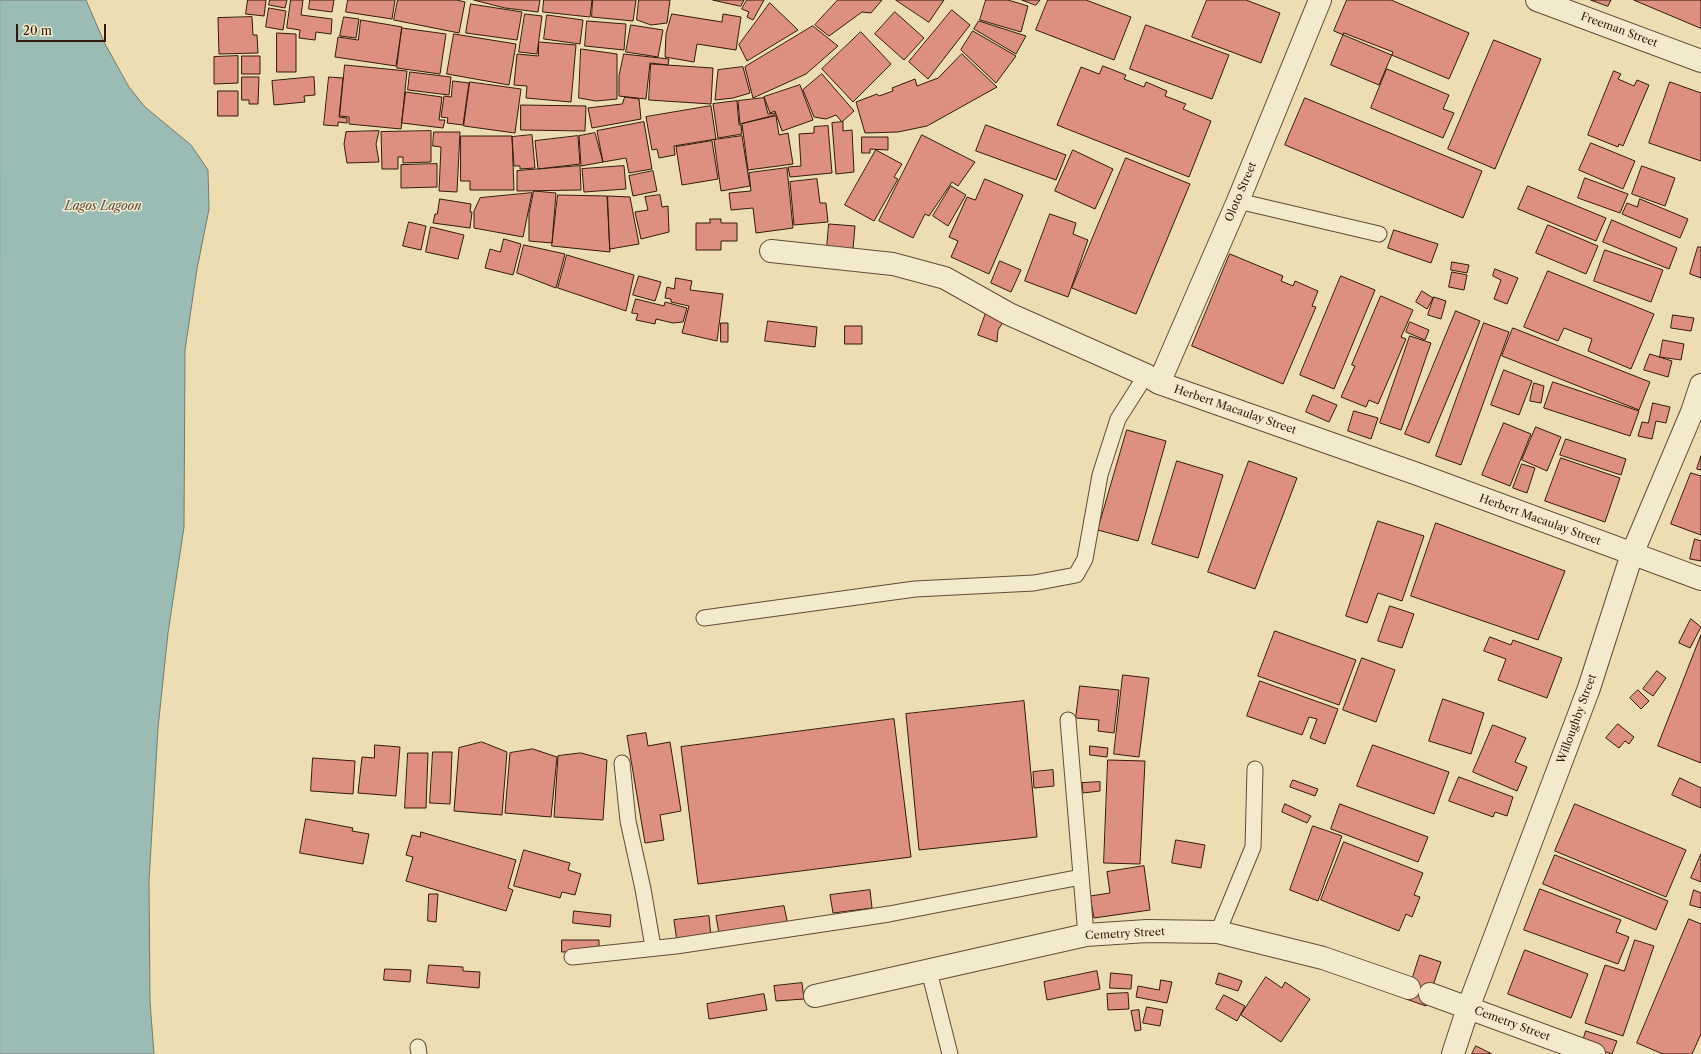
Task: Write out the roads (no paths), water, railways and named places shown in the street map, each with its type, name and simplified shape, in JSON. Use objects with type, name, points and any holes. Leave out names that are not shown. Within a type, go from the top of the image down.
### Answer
[{"type":"street","name":"Oloto Street","points":[[1152,379],[1238,201],[1320,0]]},
{"type":"street","name":"Freeman Street","points":[[1537,0],[1701,61]]},
{"type":"street","name":"Herbert Macaulay Street","points":[[771,251],[893,264],[945,278],[1009,314],[1152,379],[1420,475],[1701,579]]},
{"type":"street","name":"Willoughby Street","points":[[1453,1054],[1468,1008],[1587,696],[1632,554],[1692,412],[1701,385]]},
{"type":"street","name":"Cemetry Street","points":[[815,996],[1086,935],[1147,931],[1218,932],[1323,958],[1410,988]]},
{"type":"street","name":"Cemetry Street","points":[[1430,994],[1594,1054]]},
{"type":"lane","points":[[1238,201],[1379,234]]},
{"type":"lane","points":[[704,618],[915,590],[1034,583],[1076,575],[1085,559],[1100,475],[1118,419],[1152,379]]},
{"type":"lane","points":[[1068,720],[1086,935]]},
{"type":"lane","points":[[622,763],[628,821],[643,889],[653,947]]},
{"type":"lane","points":[[1218,932],[1253,847],[1256,769]]},
{"type":"lane","points":[[572,957],[653,947],[676,946],[889,914],[1081,877]]},
{"type":"lane","points":[[929,971],[950,1054]]},
{"type":"water","name":"Lagos Lagoon","points":[[0,0],[86,0],[105,44],[129,87],[145,107],[191,145],[208,170],[209,209],[197,269],[185,350],[184,527],[168,633],[158,728],[149,881],[150,1002],[154,1054],[0,1054]]}]
